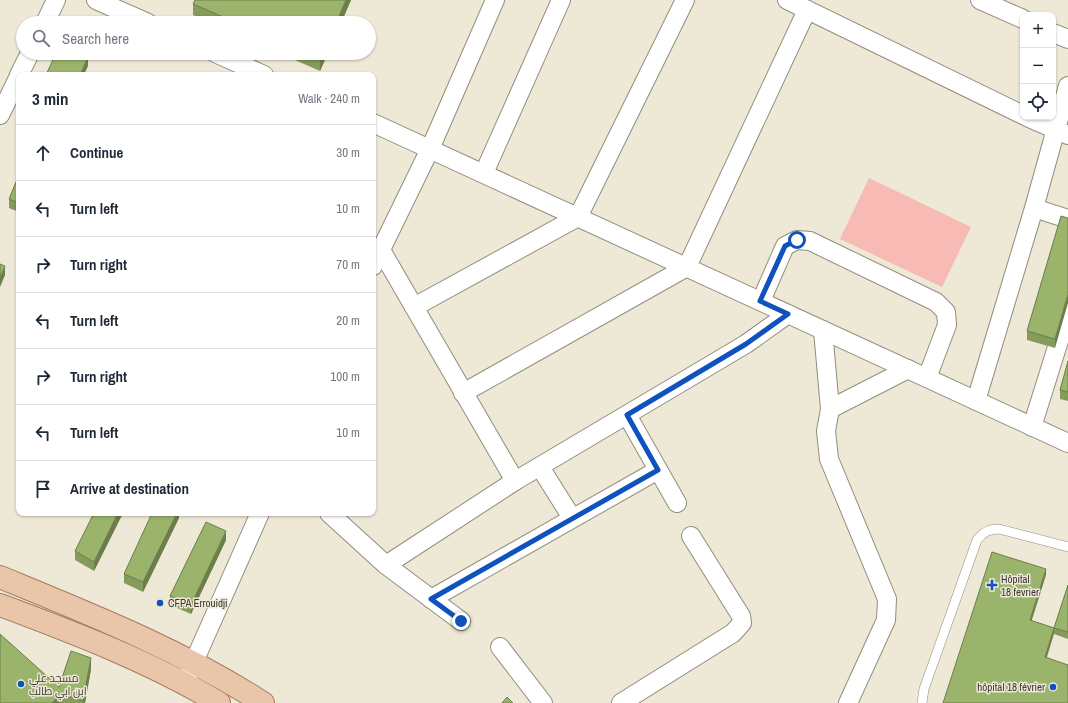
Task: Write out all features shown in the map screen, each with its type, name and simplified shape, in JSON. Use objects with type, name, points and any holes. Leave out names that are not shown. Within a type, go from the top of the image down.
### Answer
[{"type":"main road","points":[[0,577],[87,613],[195,662],[227,679],[263,703]]},
{"type":"main road","points":[[0,605],[67,630],[185,682],[220,703]]},
{"type":"street","points":[[48,16],[56,0]]},
{"type":"street","points":[[96,0],[132,16]]},
{"type":"street","points":[[376,259],[430,149],[495,0]]},
{"type":"street","points":[[484,173],[561,0]]},
{"type":"street","points":[[414,307],[578,217],[685,0]]},
{"type":"street","points":[[787,0],[1020,114]]},
{"type":"street","points":[[980,0],[1020,18]]},
{"type":"street","points":[[464,393],[687,267],[808,10]]},
{"type":"street","points":[[1056,33],[1068,39]]},
{"type":"street","points":[[20,72],[26,60]]},
{"type":"street","points":[[231,60],[257,72]]},
{"type":"street","points":[[0,114],[16,81]]},
{"type":"street","points":[[976,400],[1034,208],[1062,133],[1068,86]]},
{"type":"street","points":[[1034,120],[1062,133]]},
{"type":"street","points":[[376,124],[1068,443]]},
{"type":"street","points":[[1034,208],[1068,219]]},
{"type":"street","points":[[760,301],[785,246],[797,240],[810,241],[936,302],[946,312],[947,325],[927,378]]},
{"type":"street","points":[[380,250],[515,482]]},
{"type":"street","points":[[1032,427],[1068,312]]},
{"type":"street","points":[[386,565],[515,482],[746,344],[788,314]]},
{"type":"street","points":[[823,330],[830,409],[826,431],[829,459],[887,600],[886,620],[848,703]]},
{"type":"street","points":[[830,409],[908,369]]},
{"type":"street","points":[[627,415],[677,503]]},
{"type":"street","points":[[540,467],[572,518]]},
{"type":"street","points":[[431,599],[658,470]]},
{"type":"street","points":[[185,682],[259,516]]},
{"type":"street","points":[[332,516],[386,565],[461,621]]},
{"type":"street","points":[[621,703],[733,633],[742,623],[741,616],[691,536]]},
{"type":"street","points":[[500,647],[543,703]]},
{"type":"lane","points":[[922,703],[926,682],[977,540],[982,533],[991,529],[999,529],[1068,547]]},
{"type":"shaded area","points":[[869,178],[971,227],[942,287],[840,239]]},
{"type":"building","points":[[195,0],[346,0],[339,16],[221,16],[193,4]]},
{"type":"building","points":[[53,60],[87,60],[81,72],[47,72]]},
{"type":"building","points":[[16,182],[16,202],[9,199]]},
{"type":"building","points":[[1061,216],[1068,218],[1068,294],[1055,339],[1027,331]]},
{"type":"building","points":[[0,264],[5,266],[0,278]]},
{"type":"building","points":[[1068,361],[1068,392],[1060,390]]},
{"type":"building","points":[[92,516],[117,516],[94,562],[75,551]]},
{"type":"building","points":[[151,516],[176,516],[143,582],[124,574]]},
{"type":"building","points":[[206,522],[226,531],[191,605],[170,596]]},
{"type":"building","points":[[992,552],[1046,569],[1030,620],[1054,628],[1045,657],[1068,665],[1068,703],[943,703]]},
{"type":"building","points":[[1068,585],[1068,632],[1054,628]]},
{"type":"building","name":"مسجد علي ابن ابي طالب","points":[[0,634],[59,687],[71,651],[91,658],[83,701],[61,694],[52,703],[0,703]]},
{"type":"building","points":[[507,697],[513,703],[502,703]]},
{"type":"place","name":"Hôpital 18 fevrier","points":[[992,585]]},
{"type":"place","name":"CFPA Errouidji","points":[[160,603]]},
{"type":"place","name":"مسجد علي ابن ابي طالب","points":[[21,684]]},
{"type":"place","name":"hôpital 18 février","points":[[1053,687]]},
{"type":"route","points":[[461,621],[431,599],[658,470],[627,415],[746,344],[788,314],[760,301],[785,246],[797,240]]}]
